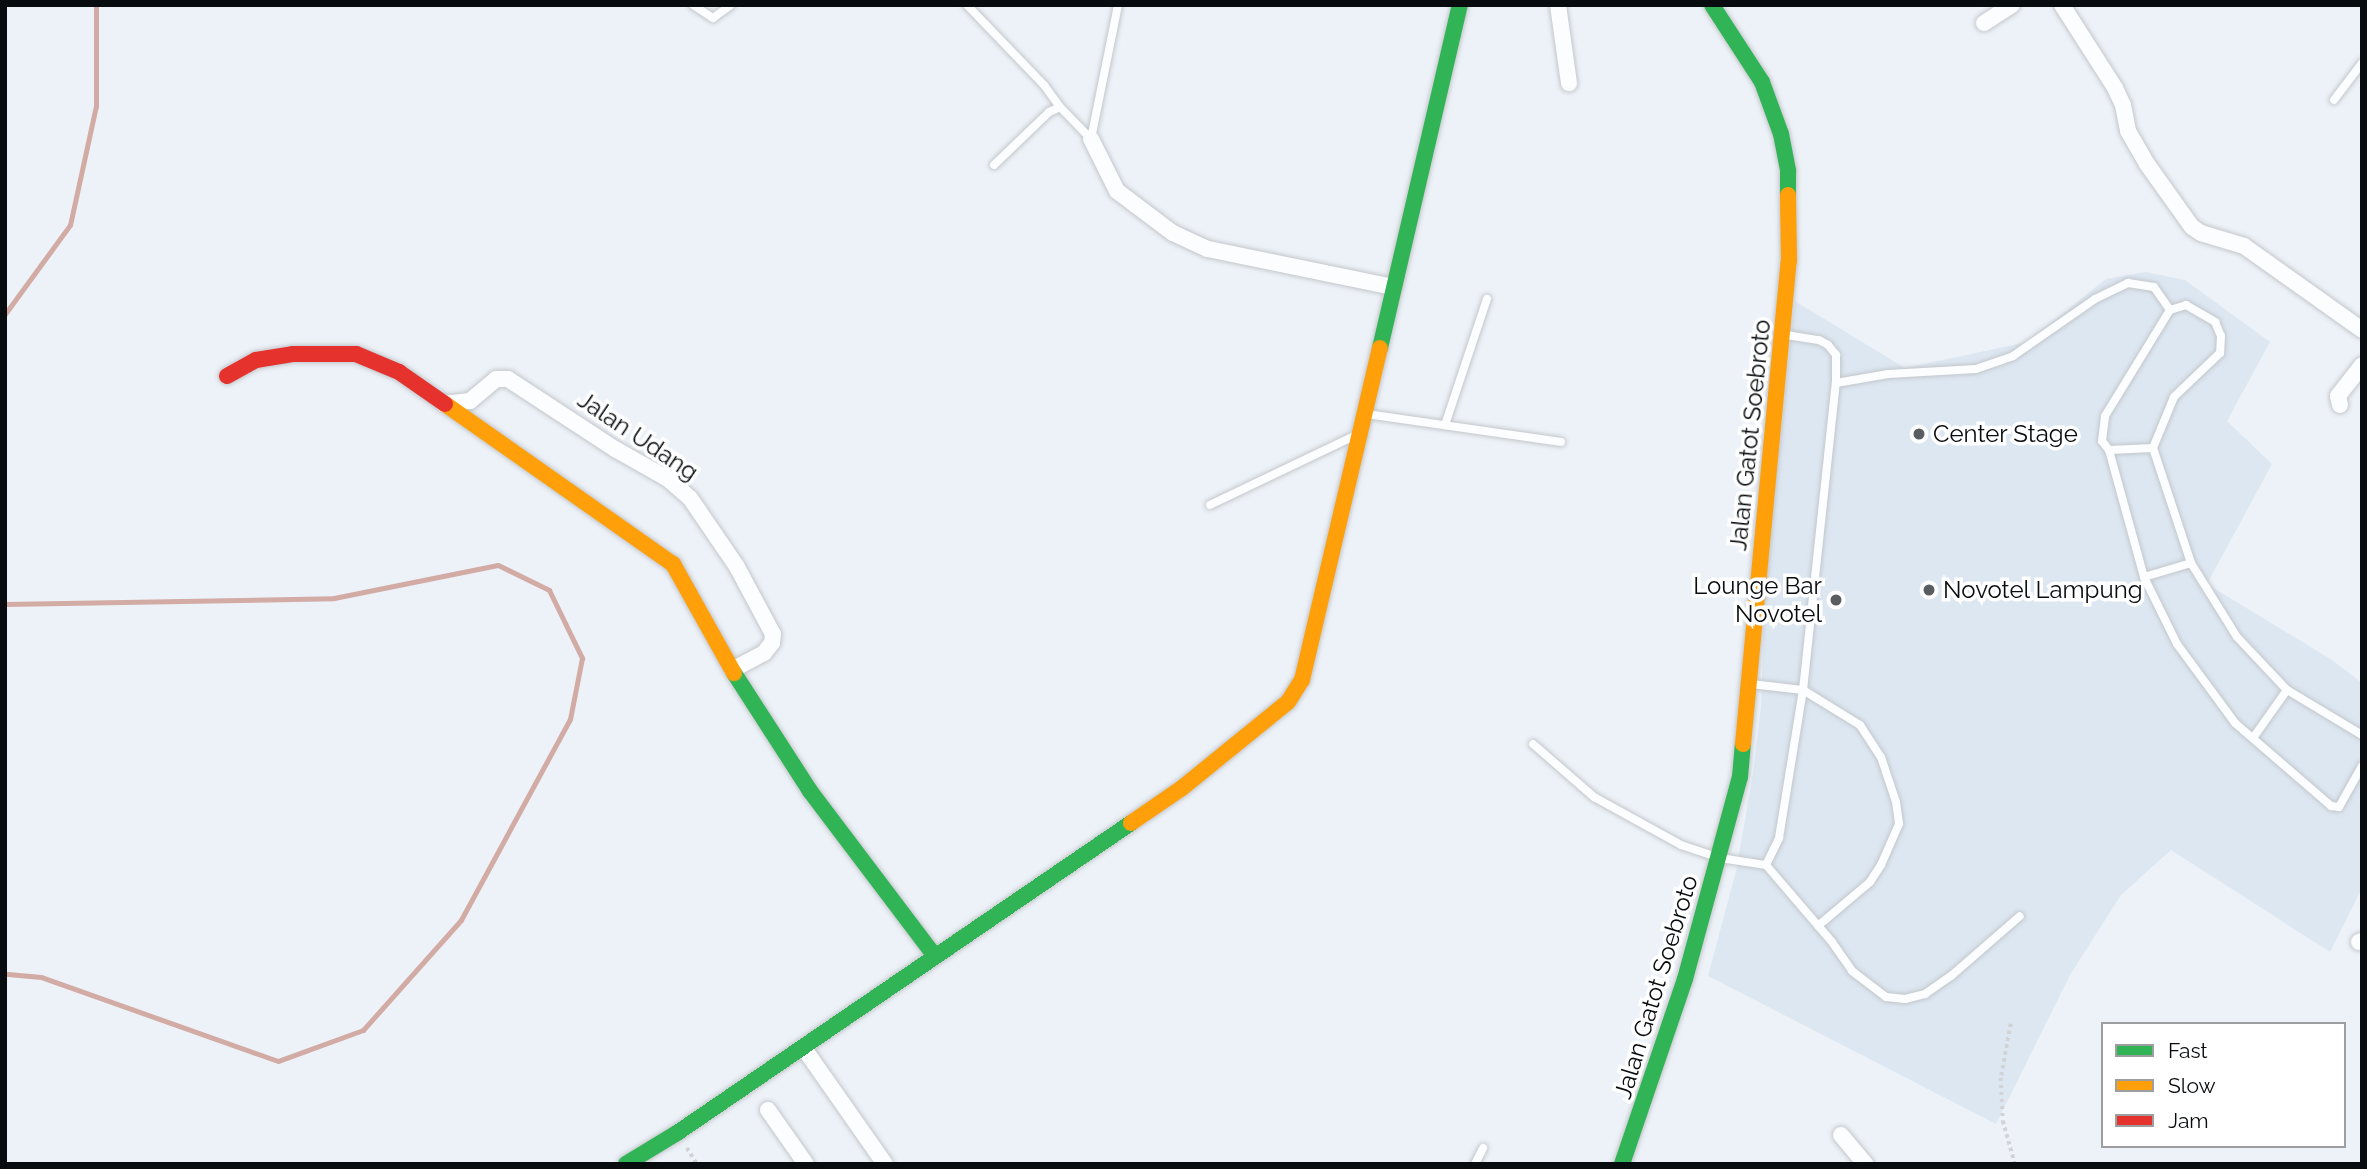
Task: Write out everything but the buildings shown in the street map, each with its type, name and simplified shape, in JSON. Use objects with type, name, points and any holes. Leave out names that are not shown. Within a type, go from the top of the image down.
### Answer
[{"type":"street","points":[[626,1164],[803,1047],[1182,788],[1288,702],[1302,680],[1460,5]]},
{"type":"street","points":[[1558,5],[1569,83]]},
{"type":"street","name":"Jalan Gatot Soebroto","points":[[1622,1164],[1628,1153],[1685,979],[1740,777],[1789,261],[1788,171],[1781,134],[1762,82],[1712,5]]},
{"type":"street","points":[[1984,23],[2012,5]]},
{"type":"street","points":[[2062,5],[2115,88],[2123,105],[2127,131],[2192,227],[2201,233],[2244,246],[2362,330]]},
{"type":"street","points":[[1091,139],[1118,191],[1173,233],[1208,249],[1393,287]]},
{"type":"street","points":[[227,376],[256,359],[293,354],[356,354],[399,372],[568,487],[673,564],[732,670],[810,791],[935,956]]},
{"type":"street","points":[[2340,405],[2338,396],[2362,365]]},
{"type":"street","name":"Jalan Udang","points":[[444,404],[470,401],[496,379],[508,379],[615,449],[668,479],[690,498],[737,567],[773,634],[772,643],[765,653],[732,670]]},
{"type":"street","points":[[803,1047],[885,1164]]},
{"type":"street","points":[[768,1110],[806,1164]]},
{"type":"street","points":[[1840,1135],[1865,1164]]},
{"type":"lane","points":[[693,5],[713,18],[731,5]]},
{"type":"lane","points":[[967,5],[1044,85],[1060,107],[1091,139]]},
{"type":"lane","points":[[1091,139],[1118,5]]},
{"type":"lane","points":[[2334,100],[2362,63]]},
{"type":"lane","points":[[994,165],[1049,112],[1060,107]]},
{"type":"lane","points":[[1836,383],[1888,374],[1976,369],[2013,356],[2095,299],[2128,283],[2154,287],[2170,310]]},
{"type":"lane","points":[[1445,425],[1487,299]]},
{"type":"lane","points":[[2362,735],[2287,690],[2237,637],[2191,563],[2152,448],[2174,397],[2220,353],[2222,342],[2215,322],[2192,307],[2181,304],[2170,310],[2105,416],[2102,442],[2109,450],[2144,577],[2176,644],[2235,723],[2332,807],[2339,807],[2362,766]]},
{"type":"lane","points":[[1766,864],[1779,838],[1803,690],[1836,383],[1836,355],[1828,345],[1819,340],[1783,335]]},
{"type":"lane","points":[[1364,414],[1561,442]]},
{"type":"lane","points":[[1210,505],[1359,434]]},
{"type":"lane","points":[[2109,450],[2152,448]]},
{"type":"lane","points":[[2144,577],[2191,563]]},
{"type":"lane","points":[[1749,684],[1803,690],[1860,726],[1881,757],[1896,802],[1899,824],[1891,849],[1870,882],[1818,926]]},
{"type":"lane","points":[[2253,738],[2287,690]]},
{"type":"lane","points":[[1533,744],[1594,797],[1681,845],[1720,858],[1766,864],[1863,982],[1886,997],[1905,999],[1925,994],[1951,976],[2020,916]]},
{"type":"lane","points":[[1475,1164],[1483,1148]]},
{"type":"path","points":[[2011,1024],[2001,1078],[2003,1121],[2015,1164]]},
{"type":"shaded area","points":[[2146,272],[2185,280],[2270,342],[2227,421],[2272,464],[2207,584],[2332,660],[2362,683],[2362,888],[2330,952],[2171,850],[2121,895],[2070,975],[1996,1124],[1708,976],[1736,871],[1753,774],[1761,707],[1765,580],[1795,301],[1905,368],[2027,342],[2106,279]]},
{"type":"waterway","points":[[5,314],[70,225],[96,106],[96,5]]},
{"type":"waterway","points":[[5,604],[334,598],[498,565],[549,590],[582,658],[570,719],[461,920],[363,1030],[278,1061],[41,977],[5,974]]},
{"type":"traffic: fast","points":[[1380,348],[1460,5]]},
{"type":"traffic: fast","points":[[1712,5],[1762,82],[1781,134],[1788,171],[1788,195]]},
{"type":"traffic: fast","points":[[734,673],[810,791],[935,956]]},
{"type":"traffic: fast","points":[[1622,1164],[1685,979],[1740,777],[1743,744]]},
{"type":"traffic: fast","points":[[626,1164],[677,1133],[1131,823]]},
{"type":"traffic: slow","points":[[1743,744],[1789,261],[1788,195]]},
{"type":"traffic: slow","points":[[1131,823],[1182,788],[1288,702],[1302,680],[1380,348]]},
{"type":"traffic: slow","points":[[445,404],[673,564],[734,673]]},
{"type":"traffic: jam","points":[[227,376],[256,360],[293,354],[356,354],[399,372],[445,404]]},
{"type":"place","name":"Center Stage","points":[[1919,434]]},
{"type":"place","name":"Novotel Lampung","points":[[1929,590]]},
{"type":"place","name":"Lounge Bar Novotel","points":[[1836,600]]}]
